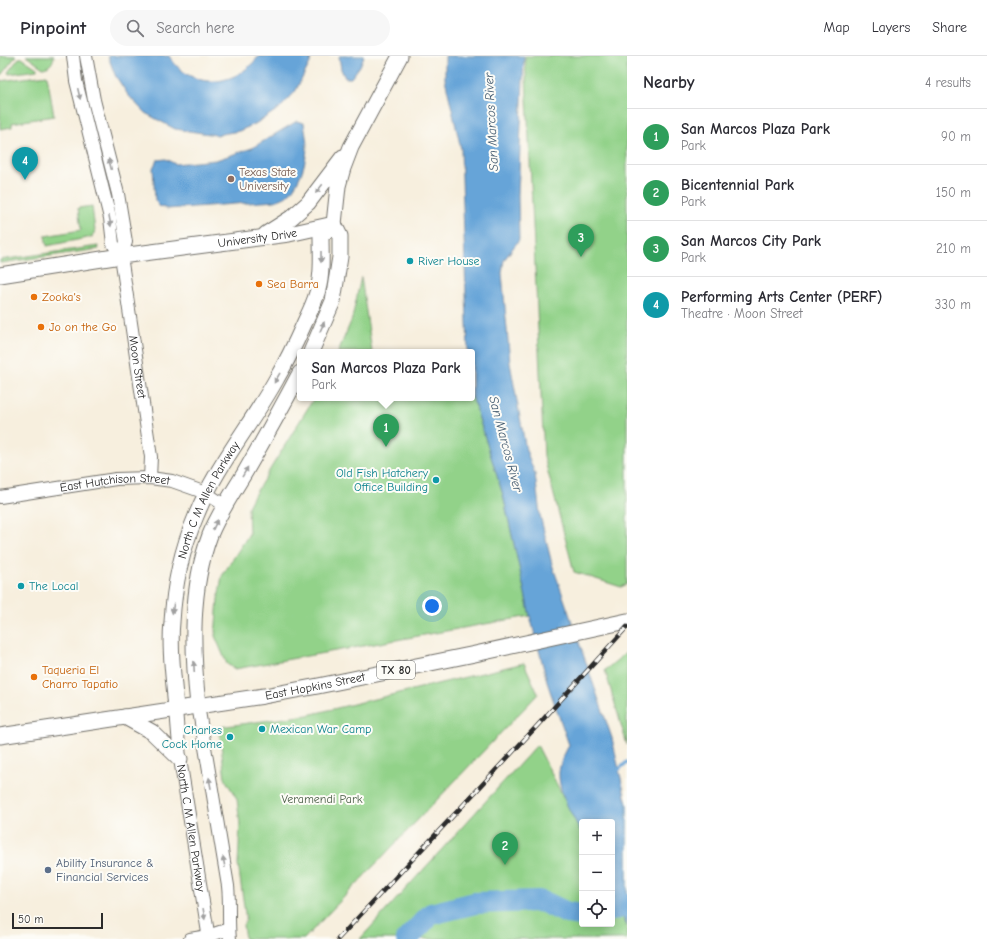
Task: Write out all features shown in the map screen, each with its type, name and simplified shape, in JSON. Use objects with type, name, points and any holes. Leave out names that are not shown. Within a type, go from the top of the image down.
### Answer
[{"type":"main road","points":[[312,349],[333,301],[340,257],[340,236],[334,224],[338,186],[343,168],[351,147],[400,56]]},
{"type":"main road","points":[[260,238],[292,218],[308,203],[351,147]]},
{"type":"main road","name":"University Drive","points":[[0,275],[122,256],[288,234],[334,224]]},
{"type":"main road","name":"North C M Allen Parkway","points":[[176,709],[171,650],[172,622],[177,583],[185,544],[206,493],[223,462],[277,379],[289,356],[316,296],[321,272],[321,236],[334,224]]},
{"type":"main road","name":"North C M Allen Parkway","points":[[198,705],[194,652],[194,625],[197,587],[210,535],[224,505],[263,441],[297,379]]},
{"type":"main road","points":[[245,429],[263,441]]},
{"type":"main road","points":[[177,583],[197,587]]},
{"type":"main road","name":"East Hopkins Street","points":[[0,736],[264,696],[475,654],[627,621]]},
{"type":"main road","points":[[125,717],[152,732],[180,759]]},
{"type":"street","name":"Moon Street","points":[[73,56],[76,80],[110,218],[113,244],[122,256]]},
{"type":"street","name":"Moon Street","points":[[86,56],[94,100],[118,194],[125,235],[126,242],[122,256],[151,457],[150,478]]},
{"type":"street","name":"East Hutchison Street","points":[[0,497],[116,479],[150,478],[172,481],[206,493],[224,505]]},
{"type":"street","name":"North C M Allen Parkway","points":[[198,705],[228,886],[230,911],[229,934]]},
{"type":"street","name":"North C M Allen Parkway","points":[[176,709],[180,759],[208,938]]},
{"type":"street","points":[[190,939],[208,938],[229,934]]},
{"type":"green space","points":[[0,56],[16,56],[0,75]]},
{"type":"green space","points":[[26,56],[54,56],[51,64],[48,67],[43,68]]},
{"type":"green space","points":[[525,56],[627,56],[627,584],[621,587],[574,572],[544,457]]},
{"type":"green space","points":[[19,58],[22,58],[37,68],[37,70],[9,74],[8,72]]},
{"type":"green space","points":[[47,75],[54,116],[12,123],[12,127],[0,129],[0,81]]},
{"type":"green space","points":[[92,206],[95,231],[92,237],[47,246],[45,236],[81,230],[78,208]]},
{"type":"green space","points":[[98,246],[99,249],[0,263],[0,260]]},
{"type":"green space","points":[[361,277],[372,349],[339,349],[352,319]]},
{"type":"green space","points":[[312,401],[474,401],[503,495],[530,616],[235,669],[227,664],[215,636],[218,599],[222,576],[249,534],[248,507]]},
{"type":"green space","points":[[627,652],[627,745],[605,670]]},
{"type":"green space","name":"Veramendi Park","points":[[524,663],[538,694],[304,939],[245,939],[243,925],[246,920],[238,864],[240,825],[237,799],[225,779],[219,727],[308,715]]},
{"type":"green space","points":[[537,745],[579,828],[579,927],[615,927],[615,901],[627,926],[627,939],[360,939]]},
{"type":"water","points":[[108,56],[169,56],[178,67],[189,75],[201,80],[213,81],[226,79],[238,74],[249,67],[259,56],[311,56],[310,63],[295,92],[280,108],[255,124],[239,131],[216,135],[175,129],[145,113],[128,95],[115,75]]},
{"type":"water","points":[[339,56],[364,56],[360,66],[351,78],[345,78],[341,69]]},
{"type":"water","name":"San Marcos River","points":[[445,56],[524,56],[518,195],[519,240],[504,260],[502,273],[510,363],[526,450],[535,474],[540,515],[552,564],[612,738],[627,805],[627,926],[615,901],[615,819],[579,819],[579,828],[563,796],[559,780],[559,772],[569,745],[548,685],[530,616],[503,495],[474,401],[475,401],[475,349],[468,349],[461,149],[445,79]]},
{"type":"water","points":[[297,121],[304,123],[307,142],[304,166],[293,189],[284,197],[275,201],[167,209],[159,206],[155,200],[153,168],[157,160],[166,159],[175,164],[216,160],[252,148]]},
{"type":"waterway","points":[[616,772],[627,762]]},
{"type":"waterway","points":[[407,939],[431,914],[475,903],[539,901],[567,913],[579,915]]},
{"type":"waterway","points":[[615,909],[627,905]]},
{"type":"railway","points":[[338,939],[537,726],[627,627]]},
{"type":"place","name":"Texas State University","points":[[231,179]]},
{"type":"place","name":"Performing Arts Center (PERF)","points":[[25,180]]},
{"type":"place","name":"San Marcos City Park","points":[[581,257]]},
{"type":"place","name":"River House","points":[[410,261]]},
{"type":"place","name":"Sea Barra","points":[[259,284]]},
{"type":"place","name":"Zooka's","points":[[34,297]]},
{"type":"place","name":"Jo on the Go","points":[[41,327]]},
{"type":"place","name":"San Marcos Plaza Park","points":[[386,447]]},
{"type":"place","name":"Old Fish Hatchery Office Building","points":[[436,480]]},
{"type":"place","name":"The Local","points":[[21,586]]},
{"type":"place","name":"Taqueria El Charro Tapatio","points":[[34,677]]},
{"type":"place","name":"Mexican War Camp","points":[[262,729]]},
{"type":"place","name":"Charles Cock Home","points":[[230,737]]},
{"type":"place","name":"Bicentennial Park","points":[[505,865]]},
{"type":"place","name":"Ability Insurance & Financial Services","points":[[48,870]]}]
